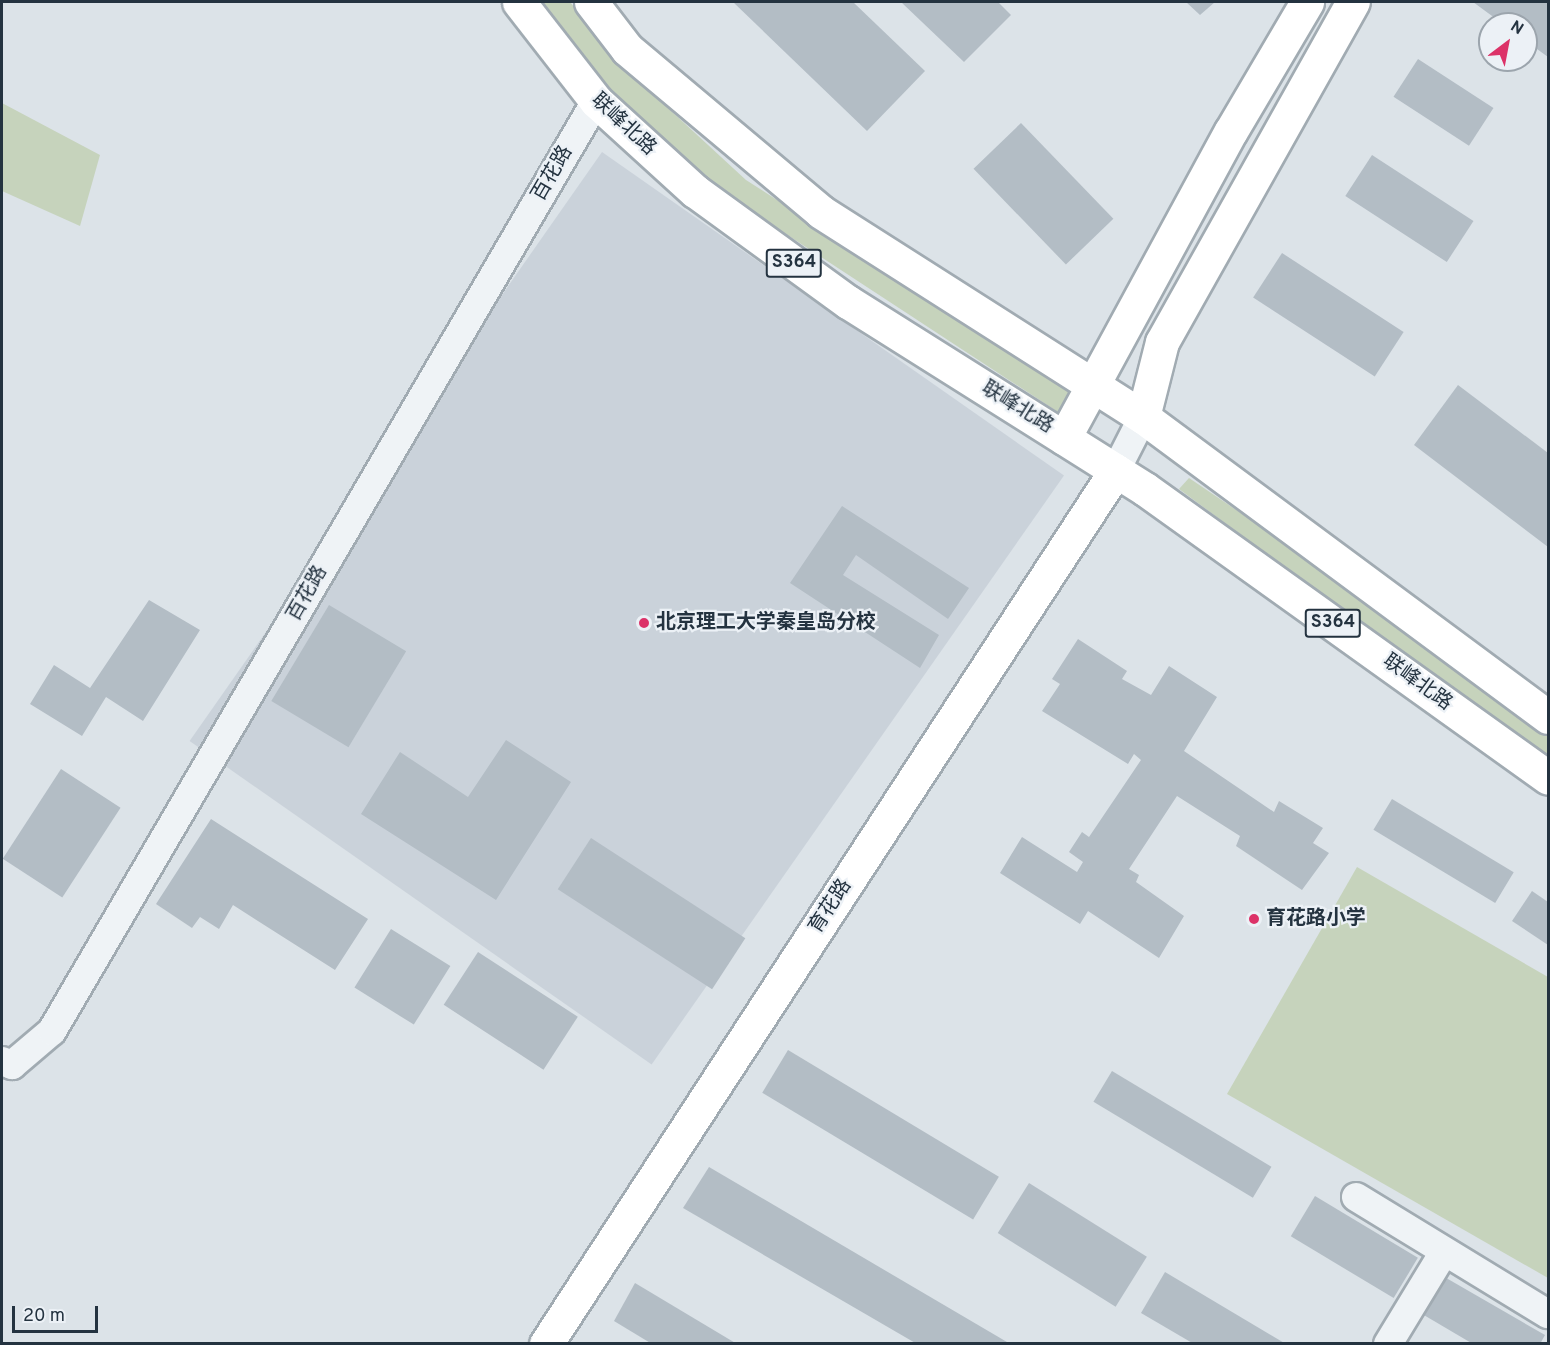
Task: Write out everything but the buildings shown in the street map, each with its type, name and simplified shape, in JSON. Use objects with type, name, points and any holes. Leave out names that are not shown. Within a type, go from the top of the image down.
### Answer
[{"type":"main road","name":"联峰北路","points":[[519,2],[596,101],[695,191],[848,302],[1116,470],[1548,778]]},
{"type":"main road","name":"S364","points":[[591,2],[627,49],[821,212],[1143,417],[1548,717]]},
{"type":"main road","points":[[1065,438],[1231,131],[1307,2]]},
{"type":"main road","points":[[1143,417],[1162,342],[1353,2]]},
{"type":"main road","name":"育花路","points":[[546,1344],[1116,470]]},
{"type":"street","name":"百花路","points":[[2,1061],[12,1065],[52,1030],[596,101]]},
{"type":"street","points":[[1116,470],[1143,417]]},
{"type":"street","points":[[1356,1197],[1548,1314]]},
{"type":"street","points":[[1388,1344],[1443,1252]]},
{"type":"shaded area","name":"北京理工大学秦皇岛分校","points":[[602,152],[1064,475],[652,1064],[190,741]]},
{"type":"green space","points":[[540,2],[570,2],[631,74],[746,180],[1076,393],[1064,416],[734,200],[619,101]]},
{"type":"green space","points":[[2,103],[100,155],[80,226],[2,191]]},
{"type":"green space","points":[[1189,478],[1377,605],[1548,735],[1548,763],[1179,489]]},
{"type":"green space","points":[[1357,867],[1548,977],[1548,1278],[1227,1094]]},
{"type":"place","name":"北京理工大学秦皇岛分校","points":[[644,623]]},
{"type":"place","name":"育花路小学","points":[[1254,919]]}]
